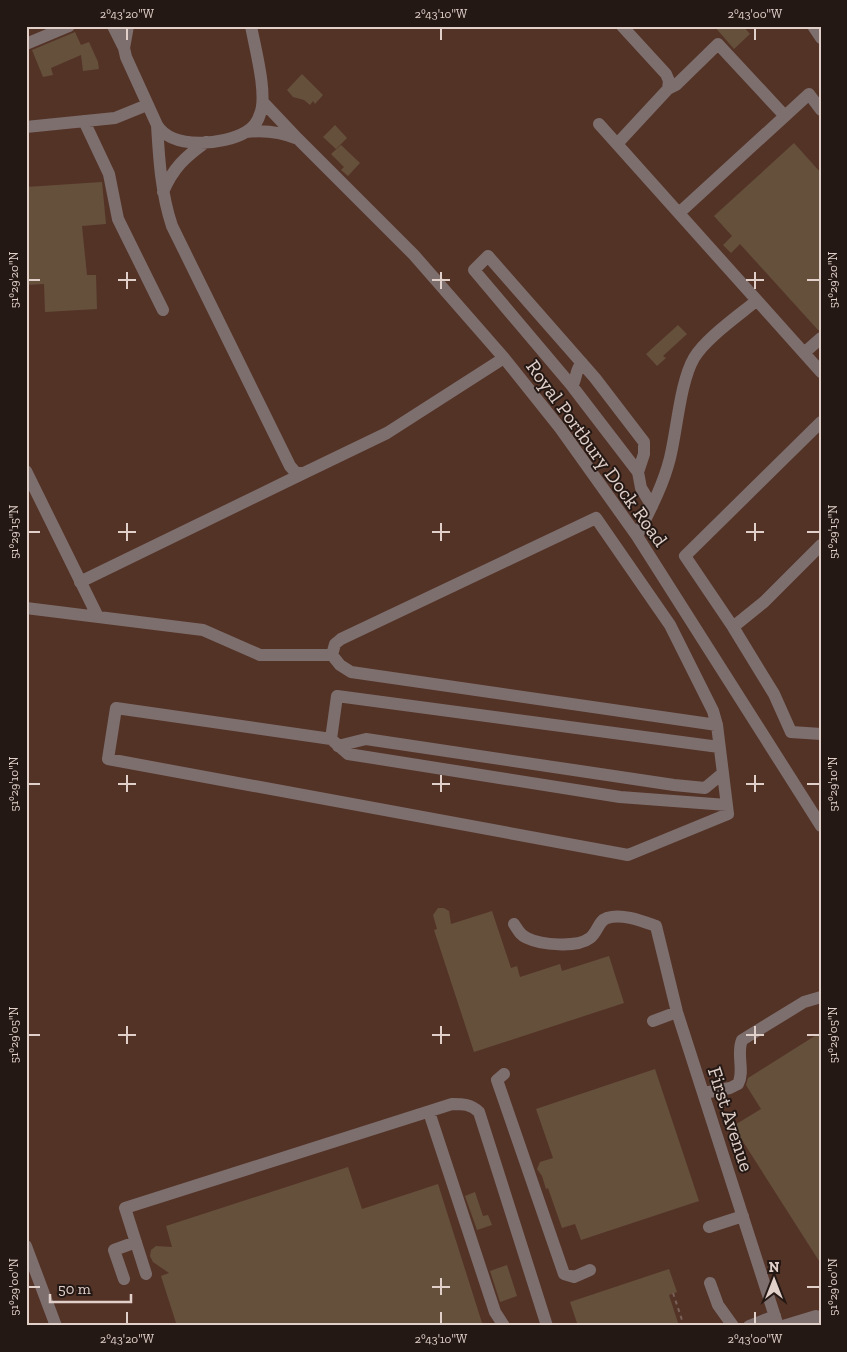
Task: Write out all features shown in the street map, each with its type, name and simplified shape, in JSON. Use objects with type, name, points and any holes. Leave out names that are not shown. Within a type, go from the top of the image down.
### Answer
[{"type":"street","points":[[26,44],[69,26]]},
{"type":"street","points":[[113,26],[124,48],[128,64],[157,125],[164,134],[180,141],[194,143],[231,138],[246,132],[258,131],[286,134],[298,139]]},
{"type":"street","points":[[124,48],[128,26]]},
{"type":"street","points":[[246,132],[258,120],[263,102],[251,26]]},
{"type":"street","points":[[622,26],[666,74],[669,81],[668,89]]},
{"type":"street","points":[[813,26],[821,38]]},
{"type":"street","points":[[617,144],[668,89],[676,85],[718,44],[784,115]]},
{"type":"street","points":[[679,213],[809,94],[821,110]]},
{"type":"street","name":"Royal Portbury Dock Road","points":[[263,102],[414,255],[504,358],[560,428],[637,536],[821,826]]},
{"type":"street","points":[[26,127],[116,118],[147,104]]},
{"type":"street","points":[[84,121],[109,174],[118,219],[163,310]]},
{"type":"street","points":[[599,124],[821,372]]},
{"type":"street","points":[[157,125],[163,192],[172,226],[290,466],[296,473],[304,473]]},
{"type":"street","points":[[163,192],[177,166],[206,142]]},
{"type":"street","points":[[638,472],[644,454],[644,442],[624,413],[488,256],[474,270],[572,386],[638,472],[641,488],[652,506]]},
{"type":"street","points":[[637,536],[660,490],[666,472],[682,397],[694,358],[709,341],[756,300]]},
{"type":"street","points":[[804,353],[821,338]]},
{"type":"street","points":[[80,582],[387,433],[504,358]]},
{"type":"street","points":[[572,386],[575,382],[578,366],[582,363]]},
{"type":"street","points":[[821,422],[685,556],[733,627],[774,694],[791,732],[821,734]]},
{"type":"street","points":[[26,471],[98,617]]},
{"type":"street","points":[[332,655],[335,644],[341,638],[596,518],[670,625],[713,711],[717,725],[719,747],[723,773],[728,814],[628,855],[108,759],[116,708],[335,742],[366,739],[705,788],[723,773]]},
{"type":"street","points":[[733,627],[764,602],[821,545]]},
{"type":"street","points":[[26,608],[204,630],[260,655],[332,655]]},
{"type":"street","points":[[332,655],[340,665],[351,672],[717,725]]},
{"type":"street","points":[[719,747],[337,696],[335,742],[348,754],[620,797],[727,805]]},
{"type":"street","name":"First Avenue","points":[[514,924],[520,934],[526,938],[539,943],[552,944],[586,941],[600,924],[610,917],[618,916],[656,926],[677,1012],[778,1322]]},
{"type":"street","points":[[704,1094],[730,1088],[738,1084],[741,1073],[740,1048],[742,1040],[804,1002],[821,997]]},
{"type":"street","points":[[653,1021],[677,1012]]},
{"type":"street","points":[[504,1074],[498,1080],[564,1274],[574,1277],[590,1270]]},
{"type":"street","points":[[146,1274],[125,1208],[452,1104],[463,1104],[474,1106],[479,1112],[547,1326]]},
{"type":"street","points":[[430,1112],[495,1312],[504,1326]]},
{"type":"street","points":[[709,1227],[743,1216]]},
{"type":"street","points":[[124,1279],[114,1250],[136,1242]]},
{"type":"street","points":[[26,1246],[56,1326]]},
{"type":"street","points":[[710,1283],[718,1305],[734,1326]]},
{"type":"street","points":[[748,1326],[816,1316],[821,1324]]},
{"type":"path","points":[[673,1294],[684,1326]]},
{"type":"shaded area","points":[[26,26],[821,26],[821,1326],[26,1326]]},
{"type":"building","points":[[714,26],[743,26],[750,34],[734,49]]},
{"type":"building","points":[[75,32],[81,45],[89,42],[99,69],[83,71],[81,55],[51,68],[53,75],[43,77],[32,50]]},
{"type":"building","points":[[302,74],[323,95],[315,104],[313,101],[310,105],[304,100],[293,97],[287,90]]},
{"type":"building","points":[[335,125],[347,138],[336,149],[323,137]]},
{"type":"building","points":[[794,143],[821,173],[821,330],[818,330],[740,244],[731,253],[723,245],[732,236],[714,216]]},
{"type":"building","points":[[341,145],[360,163],[348,176],[341,170],[344,167],[331,154]]},
{"type":"building","points":[[102,182],[106,224],[82,226],[87,275],[96,275],[97,309],[45,312],[44,284],[26,285],[26,187]]},
{"type":"building","points":[[678,325],[687,334],[663,356],[666,358],[657,366],[646,354]]},
{"type":"building","points":[[438,908],[444,908],[449,911],[451,924],[492,911],[511,968],[517,966],[520,977],[560,964],[562,971],[609,956],[624,1003],[474,1052],[434,930],[437,929],[433,915]]},
{"type":"building","points":[[821,1032],[821,1264],[733,1126],[761,1109],[746,1085],[748,1078]]},
{"type":"building","points":[[655,1069],[699,1201],[581,1240],[575,1224],[562,1228],[548,1188],[546,1189],[542,1176],[537,1169],[540,1162],[553,1158],[536,1109]]},
{"type":"building","points":[[348,1167],[362,1209],[438,1184],[483,1326],[177,1326],[161,1276],[169,1273],[153,1262],[150,1256],[151,1250],[156,1246],[172,1247],[166,1226]]},
{"type":"building","points":[[475,1192],[483,1216],[488,1215],[492,1225],[477,1230],[465,1196]]},
{"type":"building","points":[[507,1265],[517,1296],[500,1302],[490,1271]]},
{"type":"building","points":[[669,1269],[677,1292],[669,1295],[679,1326],[578,1326],[570,1302]]}]
